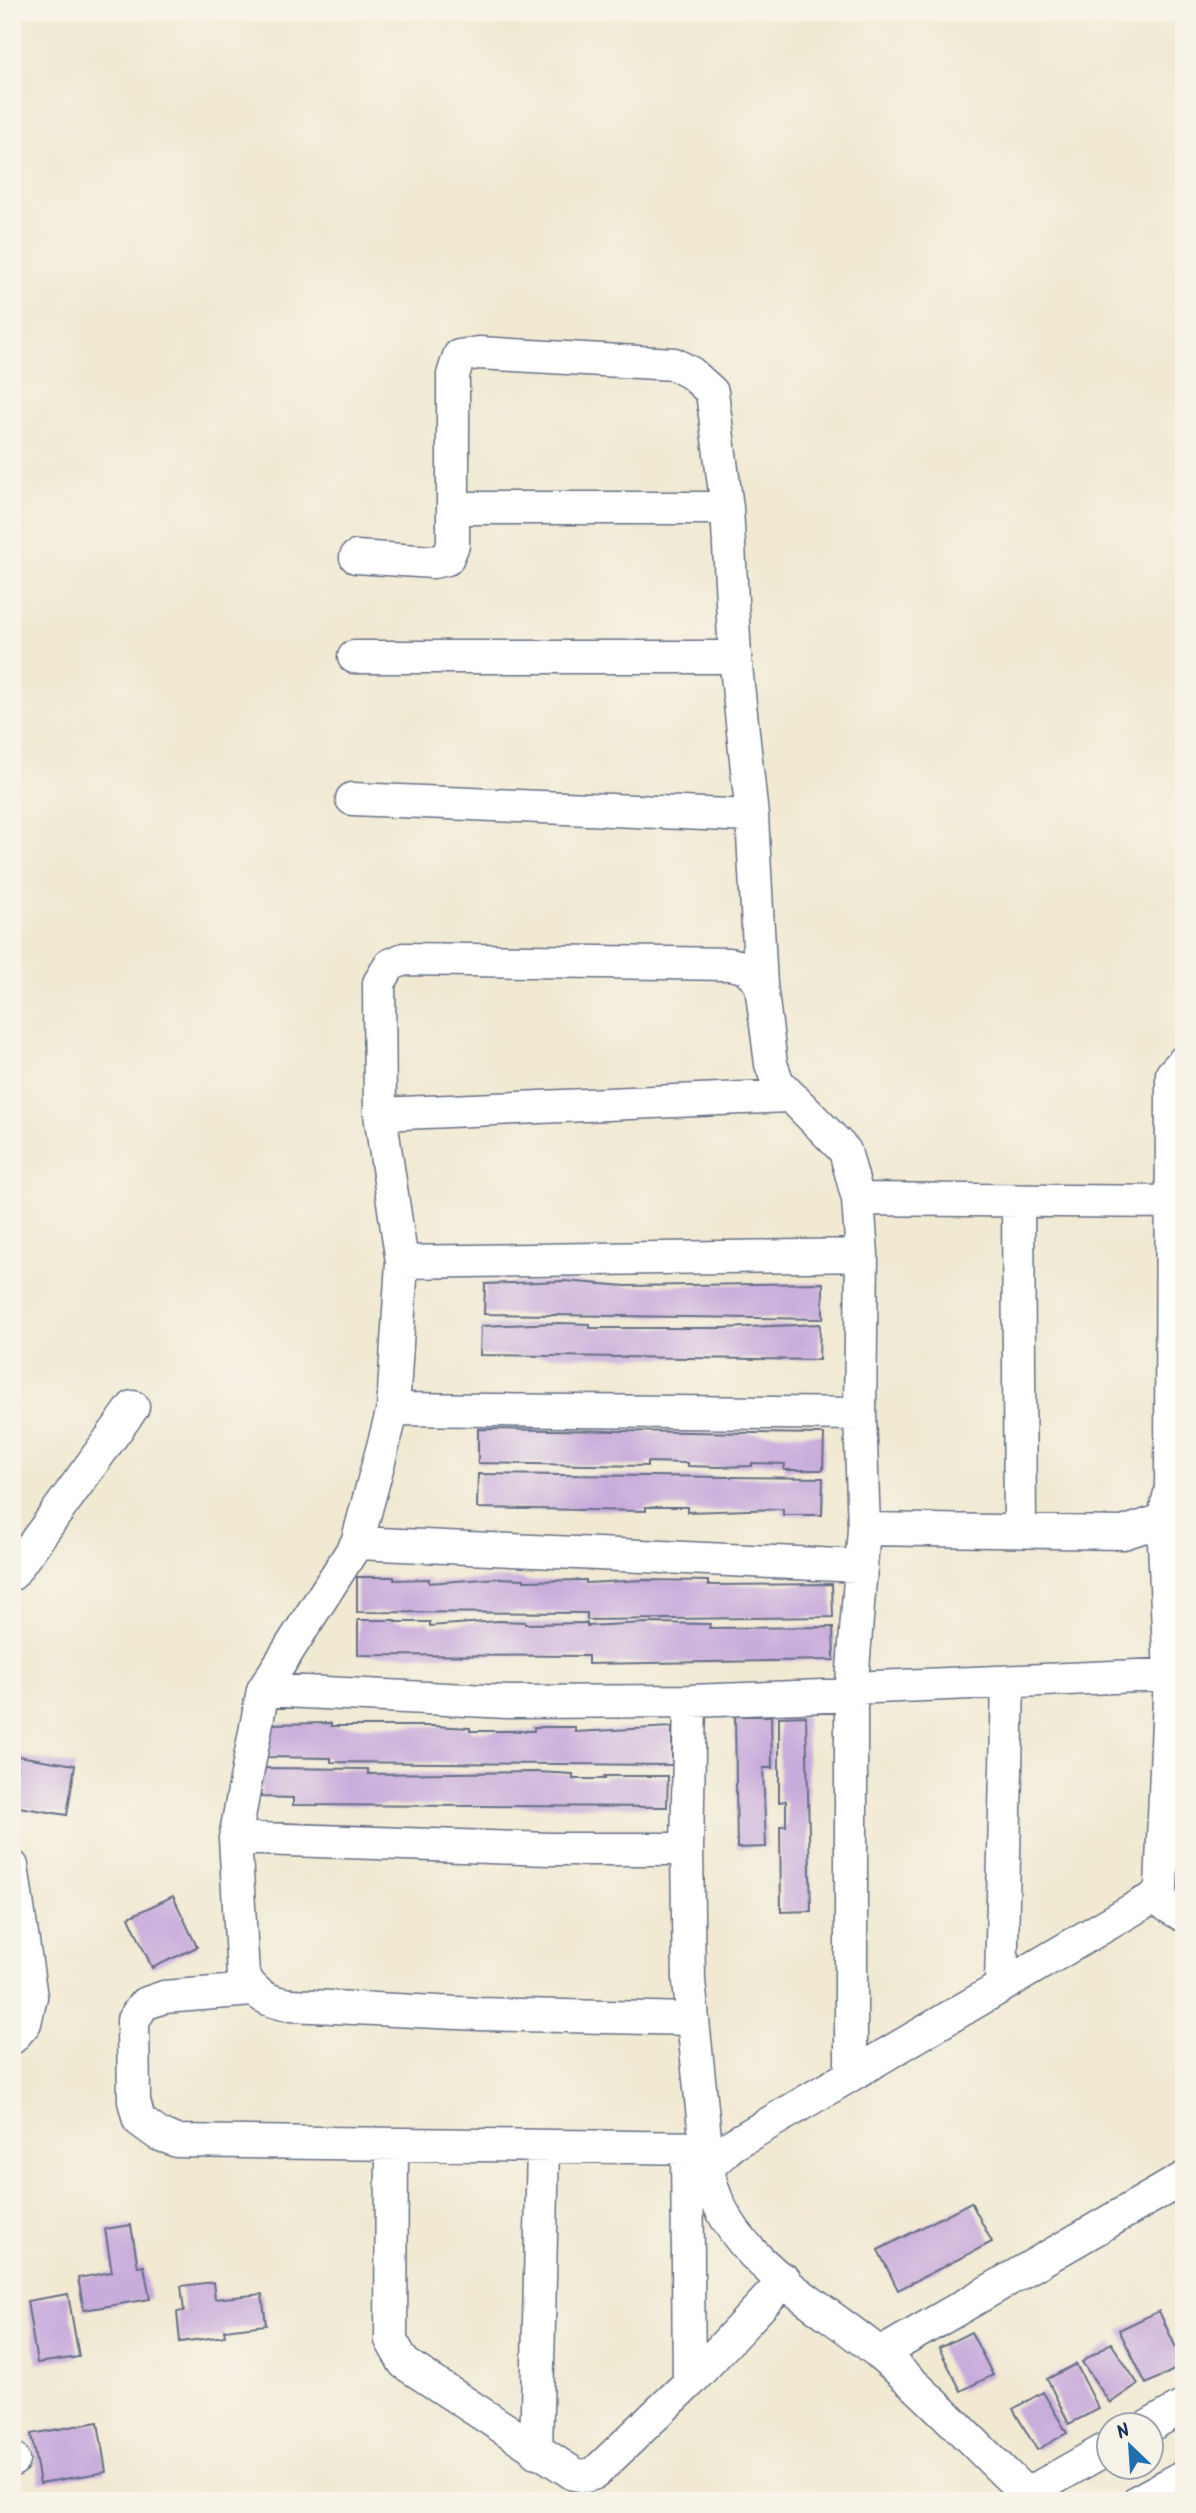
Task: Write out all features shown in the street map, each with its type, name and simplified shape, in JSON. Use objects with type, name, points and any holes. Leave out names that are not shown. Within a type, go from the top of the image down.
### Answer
[{"type":"street","points":[[356,557],[433,562],[447,559],[453,545],[453,375],[459,356],[479,353],[674,364],[691,373],[712,392],[727,508],[735,657],[752,816],[761,985],[771,1064],[778,1083],[788,1096],[845,1151],[858,1199],[862,1255],[860,1413],[864,1529],[851,1692],[851,2074]]},
{"type":"street","points":[[453,508],[727,508]]},
{"type":"street","points":[[354,657],[735,657]]},
{"type":"street","points":[[352,799],[752,816]]},
{"type":"street","points":[[692,2019],[479,2014],[271,2002],[252,1990],[243,1975],[235,1838],[263,1690],[358,1543],[393,1409],[402,1262],[380,1114],[379,983],[390,965],[404,959],[730,964],[747,968],[761,985]]},
{"type":"street","points":[[252,1990],[164,1997],[144,2004],[133,2020],[134,2101],[139,2120],[158,2134],[177,2141],[543,2147],[700,2155],[732,2145],[1154,1898],[1161,1888],[1177,1674],[1171,1489],[1172,1074],[1184,1061]]},
{"type":"street","points":[[380,1114],[788,1096]]},
{"type":"street","points":[[858,1199],[1172,1202]]},
{"type":"street","points":[[1018,1201],[1020,1531]]},
{"type":"street","points":[[402,1262],[862,1255]]},
{"type":"street","points":[[12,1574],[134,1407]]},
{"type":"street","points":[[393,1409],[860,1413]]},
{"type":"street","points":[[864,1529],[1123,1533],[1173,1520]]},
{"type":"street","points":[[358,1543],[861,1566]]},
{"type":"street","points":[[263,1690],[508,1702],[690,1701],[1177,1674]]},
{"type":"street","points":[[1001,1986],[1008,1682]]},
{"type":"street","points":[[689,2383],[700,2155],[692,2019],[687,1849],[690,1701]]},
{"type":"street","points":[[235,1838],[548,1849],[687,1849]]},
{"type":"street","points":[[12,1866],[31,1997],[25,2023],[12,2038]]},
{"type":"street","points":[[1154,1898],[1184,1916]]},
{"type":"street","points":[[392,2144],[391,2340],[404,2363],[536,2452],[574,2474],[586,2476],[595,2473],[689,2383],[785,2280]]},
{"type":"street","points":[[536,2452],[543,2147]]},
{"type":"street","points":[[700,2155],[711,2193],[725,2220],[754,2255],[880,2354],[1031,2497],[1094,2457]]},
{"type":"street","points":[[880,2354],[1184,2178]]},
{"type":"street","points":[[1164,2417],[1184,2406]]},
{"type":"street","points":[[1138,2501],[1184,2476]]},
{"type":"building","points":[[564,1281],[626,1286],[823,1283],[823,1319],[484,1314],[485,1284]]},
{"type":"building","points":[[590,1324],[590,1328],[721,1328],[820,1324],[819,1360],[480,1355],[481,1326]]},
{"type":"building","points":[[478,1429],[824,1434],[823,1470],[784,1470],[785,1464],[752,1463],[752,1466],[718,1467],[647,1462],[647,1466],[478,1463]]},
{"type":"building","points":[[478,1474],[823,1478],[822,1515],[783,1515],[783,1509],[687,1512],[687,1507],[646,1507],[646,1511],[477,1508]]},
{"type":"building","points":[[357,1577],[429,1579],[429,1583],[498,1578],[524,1581],[586,1580],[586,1583],[645,1580],[708,1581],[708,1585],[832,1584],[833,1617],[587,1620],[587,1613],[357,1612]]},
{"type":"building","points":[[358,1620],[430,1622],[430,1626],[499,1621],[525,1624],[587,1623],[587,1626],[646,1623],[710,1624],[709,1628],[833,1627],[834,1660],[588,1664],[588,1656],[358,1655]]},
{"type":"building","points":[[735,1716],[771,1716],[772,1768],[763,1768],[766,1847],[737,1848]]},
{"type":"building","points":[[806,1716],[811,1911],[781,1912],[780,1826],[786,1826],[786,1801],[779,1802],[779,1717]]},
{"type":"building","points":[[331,1723],[331,1726],[470,1728],[470,1731],[534,1731],[534,1727],[575,1727],[575,1732],[672,1727],[672,1765],[331,1762],[331,1758],[265,1757],[266,1724]]},
{"type":"building","points":[[18,1756],[75,1765],[67,1815],[12,1806]]},
{"type":"building","points":[[261,1768],[368,1769],[368,1774],[537,1772],[573,1774],[573,1779],[668,1776],[667,1807],[293,1805],[293,1798],[261,1797]]},
{"type":"building","points":[[173,1896],[197,1947],[152,1968],[129,1917]]},
{"type":"building","points":[[971,2202],[992,2242],[898,2290],[878,2250]]},
{"type":"building","points":[[131,2225],[138,2267],[144,2266],[150,2299],[84,2310],[78,2278],[112,2272],[105,2229]]},
{"type":"building","points":[[213,2282],[215,2299],[262,2294],[266,2325],[224,2330],[225,2336],[180,2342],[177,2312],[184,2311],[181,2286]]},
{"type":"building","points":[[68,2294],[79,2357],[37,2363],[27,2301]]},
{"type":"building","points":[[1159,2311],[1184,2365],[1146,2384],[1119,2330]]},
{"type":"building","points":[[971,2332],[993,2375],[961,2391],[939,2348]]},
{"type":"building","points":[[1111,2343],[1138,2384],[1110,2403],[1082,2362]]},
{"type":"building","points":[[1076,2364],[1099,2409],[1069,2424],[1047,2379]]},
{"type":"building","points":[[1043,2392],[1067,2433],[1037,2450],[1013,2409]]},
{"type":"building","points":[[98,2422],[106,2472],[40,2483],[31,2434]]}]
